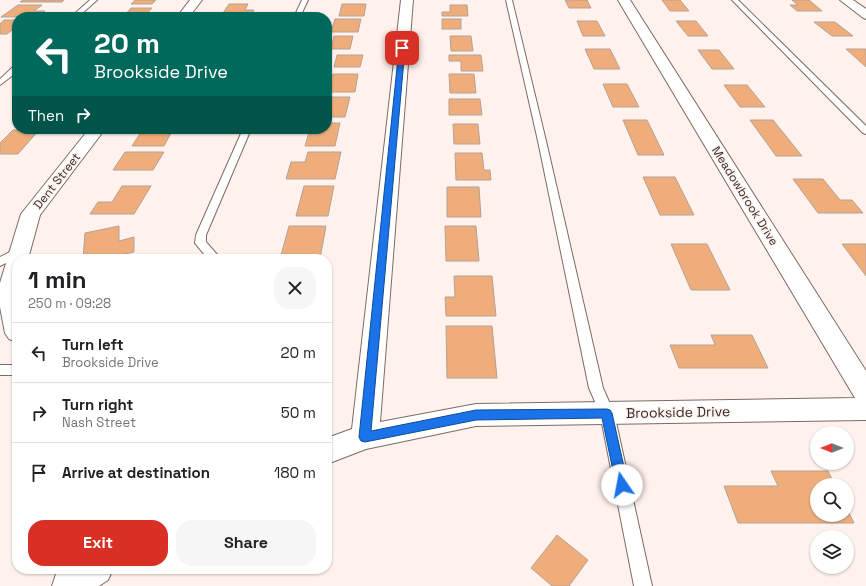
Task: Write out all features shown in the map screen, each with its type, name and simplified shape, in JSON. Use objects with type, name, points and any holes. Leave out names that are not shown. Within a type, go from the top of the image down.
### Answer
[{"type":"street","points":[[187,12],[196,0]]},
{"type":"street","points":[[365,437],[389,174],[407,0]]},
{"type":"street","name":"Meadowbrook Drive","points":[[624,0],[866,392]]},
{"type":"street","points":[[846,0],[866,15]]},
{"type":"street","name":"Dent Street","points":[[19,254],[31,214],[93,134]]},
{"type":"street","name":"Dent Street","points":[[12,278],[8,292],[12,310]]},
{"type":"street","name":"Brookside Drive","points":[[332,449],[365,437],[476,415],[866,409]]},
{"type":"street","points":[[68,586],[88,574]]},
{"type":"lane","points":[[80,12],[94,0]]},
{"type":"lane","points":[[299,12],[305,0]]},
{"type":"lane","points":[[509,0],[542,141],[596,388],[607,413],[643,586]]},
{"type":"lane","points":[[735,0],[866,131]]},
{"type":"lane","points":[[0,83],[12,72]]},
{"type":"lane","points":[[210,254],[200,243],[201,235],[245,134]]},
{"type":"lane","points":[[0,262],[12,259]]},
{"type":"lane","points":[[0,370],[12,370]]},
{"type":"building","points":[[23,0],[64,0],[62,2],[20,2]]},
{"type":"building","points":[[135,0],[156,0],[152,4],[131,4]]},
{"type":"building","points":[[565,0],[587,0],[591,8],[569,8]]},
{"type":"building","points":[[662,0],[680,0],[689,11],[670,11]]},
{"type":"building","points":[[792,0],[809,0],[822,11],[797,11],[790,5],[798,5]]},
{"type":"building","points":[[229,4],[248,4],[245,10],[254,10],[253,12],[224,12]]},
{"type":"building","points":[[342,4],[366,4],[364,16],[339,16]]},
{"type":"building","points":[[18,5],[42,5],[34,11],[45,11],[12,12],[12,17],[1,17]]},
{"type":"building","points":[[450,5],[467,5],[468,16],[442,16],[442,12],[450,12]]},
{"type":"building","points":[[131,8],[152,8],[148,12],[127,12]]},
{"type":"building","points":[[335,19],[361,19],[358,32],[332,32]]},
{"type":"building","points":[[442,19],[461,19],[461,29],[442,29]]},
{"type":"building","points":[[4,20],[12,20],[12,30],[7,34],[0,34],[0,24]]},
{"type":"building","points":[[577,21],[597,21],[605,36],[583,36]]},
{"type":"building","points":[[676,21],[696,21],[708,36],[688,36]]},
{"type":"building","points":[[814,22],[835,22],[853,36],[832,36]]},
{"type":"building","points":[[334,36],[353,36],[350,49],[332,49]]},
{"type":"building","points":[[450,36],[471,36],[473,51],[451,51]]},
{"type":"building","points":[[585,49],[610,49],[620,69],[594,69]]},
{"type":"building","points":[[846,49],[866,49],[866,67]]},
{"type":"building","points":[[698,50],[719,50],[734,69],[712,69]]},
{"type":"building","points":[[337,55],[363,55],[360,67],[334,67]]},
{"type":"building","points":[[449,55],[481,55],[483,71],[461,71],[461,61],[449,61]]},
{"type":"building","points":[[333,74],[358,74],[355,92],[332,92]]},
{"type":"building","points":[[449,74],[474,74],[476,93],[450,93]]},
{"type":"building","points":[[603,84],[627,84],[639,107],[613,107]]},
{"type":"building","points":[[724,85],[747,85],[765,107],[740,107]]},
{"type":"building","points":[[332,97],[350,97],[345,117],[332,117]]},
{"type":"building","points":[[449,99],[480,99],[482,115],[449,115]]},
{"type":"building","points":[[623,120],[647,120],[664,155],[638,155]]},
{"type":"building","points":[[750,120],[773,120],[802,156],[776,156]]},
{"type":"building","points":[[332,123],[340,123],[335,146],[305,146],[309,134],[332,134]]},
{"type":"building","points":[[453,124],[478,124],[480,144],[454,144]]},
{"type":"building","points":[[12,131],[12,134],[36,134],[18,154],[0,154],[0,143]]},
{"type":"building","points":[[140,134],[170,134],[164,146],[132,146]]},
{"type":"building","points":[[125,152],[164,152],[153,170],[113,170]]},
{"type":"building","points":[[308,152],[341,152],[335,179],[286,179],[291,162],[305,162]]},
{"type":"building","points":[[455,153],[482,153],[484,170],[490,170],[491,180],[456,180]]},
{"type":"building","points":[[643,177],[675,177],[694,215],[660,215]]},
{"type":"building","points":[[793,179],[823,179],[840,200],[852,200],[863,213],[818,213]]},
{"type":"building","points":[[122,186],[151,186],[134,214],[90,214],[98,202],[112,202]]},
{"type":"building","points":[[304,186],[334,186],[328,216],[296,216]]},
{"type":"building","points":[[447,187],[479,187],[481,217],[447,217]]},
{"type":"building","points":[[119,226],[119,241],[134,237],[134,252],[125,254],[83,254],[85,233]]},
{"type":"building","points":[[289,226],[326,226],[321,254],[281,254]]},
{"type":"building","points":[[445,226],[476,226],[479,261],[446,261]]},
{"type":"building","points":[[671,244],[707,244],[730,290],[691,290]]},
{"type":"building","points":[[842,244],[866,244],[866,276]]},
{"type":"building","points":[[454,276],[492,276],[496,316],[446,316],[445,297],[455,297]]},
{"type":"building","points":[[446,326],[492,326],[497,378],[447,378]]},
{"type":"building","points":[[711,335],[752,335],[768,368],[679,368],[670,345],[715,345]]},
{"type":"building","points":[[771,471],[828,471],[832,478],[810,478],[810,522],[854,523],[738,523],[724,486],[778,486]]},
{"type":"building","points":[[557,535],[588,560],[569,586],[552,586],[531,568]]},
{"type":"route","points":[[402,48],[365,437],[476,415],[607,413],[622,485]]}]
